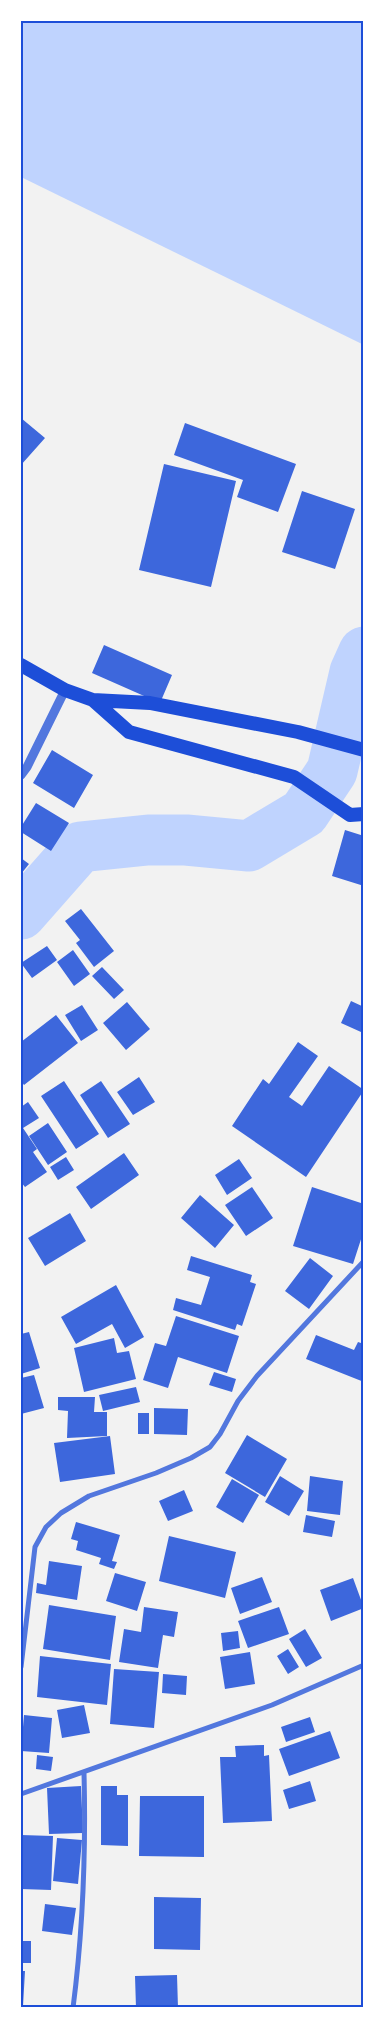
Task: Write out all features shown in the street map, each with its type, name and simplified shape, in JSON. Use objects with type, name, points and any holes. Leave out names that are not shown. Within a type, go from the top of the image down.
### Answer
[{"type":"highway","points":[[21,665],[65,690],[93,700],[130,700],[150,703],[298,732],[364,750]]},
{"type":"highway","points":[[93,700],[129,732],[294,777],[357,815]]},
{"type":"street","points":[[21,775],[27,767],[65,690]]},
{"type":"street","points":[[21,1667],[35,1547],[46,1526],[61,1513],[89,1496],[156,1473],[191,1458],[210,1447],[220,1434],[238,1401],[257,1376],[364,1261]]},
{"type":"street","points":[[21,1601],[28,1599]]},
{"type":"street","points":[[21,1794],[272,1705],[364,1665]]},
{"type":"street","points":[[73,2008],[79,1956],[85,1845],[84,1773]]},
{"type":"water","points":[[21,21],[364,21],[364,345],[21,177]]},
{"type":"building","points":[[21,418],[45,438],[21,465]]},
{"type":"building","points":[[185,423],[296,464],[278,512],[237,497],[243,480],[174,455]]},
{"type":"building","points":[[164,464],[236,481],[211,587],[139,570]]},
{"type":"building","points":[[302,491],[355,509],[335,569],[282,552]]},
{"type":"building","points":[[104,645],[172,675],[160,703],[92,673]]},
{"type":"building","points":[[52,750],[93,775],[74,808],[33,783]]},
{"type":"building","points":[[36,803],[69,823],[51,851],[21,832],[21,827]]},
{"type":"building","points":[[345,830],[364,836],[364,886],[332,876]]},
{"type":"building","points":[[21,858],[29,864],[21,874]]},
{"type":"building","points":[[81,909],[114,951],[94,967],[76,943],[80,940],[65,921]]},
{"type":"building","points":[[47,946],[57,960],[32,978],[21,963]]},
{"type":"building","points":[[73,950],[90,974],[74,986],[57,962]]},
{"type":"building","points":[[102,967],[124,990],[114,999],[92,976]]},
{"type":"building","points":[[351,1001],[364,1007],[364,1025],[361,1032],[341,1023]]},
{"type":"building","points":[[127,1002],[150,1029],[126,1050],[103,1023]]},
{"type":"building","points":[[82,1005],[98,1030],[81,1041],[65,1015]]},
{"type":"building","points":[[56,1015],[78,1043],[24,1085],[21,1081],[21,1042]]},
{"type":"building","points":[[298,1042],[318,1056],[289,1097],[302,1106],[329,1066],[364,1090],[306,1177],[232,1126],[263,1079],[269,1084]]},
{"type":"building","points":[[139,1077],[155,1102],[133,1115],[117,1092]]},
{"type":"building","points":[[64,1081],[99,1134],[76,1149],[41,1096]]},
{"type":"building","points":[[101,1081],[130,1124],[108,1138],[80,1095]]},
{"type":"building","points":[[28,1102],[39,1118],[23,1128],[37,1149],[33,1152],[47,1172],[25,1187],[21,1182],[21,1107]]},
{"type":"building","points":[[48,1123],[67,1152],[48,1165],[29,1136]]},
{"type":"building","points":[[124,1153],[139,1175],[91,1209],[76,1187]]},
{"type":"building","points":[[66,1157],[74,1170],[58,1180],[50,1167]]},
{"type":"building","points":[[239,1159],[252,1178],[227,1195],[215,1175]]},
{"type":"building","points":[[252,1187],[273,1218],[246,1236],[225,1205]]},
{"type":"building","points":[[312,1187],[364,1204],[364,1230],[353,1264],[293,1246]]},
{"type":"building","points":[[200,1195],[234,1225],[215,1248],[181,1218]]},
{"type":"building","points":[[70,1213],[86,1241],[45,1266],[28,1238]]},
{"type":"building","points":[[191,1256],[252,1275],[250,1282],[256,1284],[242,1326],[237,1324],[235,1330],[173,1310],[176,1298],[201,1305],[210,1277],[187,1270]]},
{"type":"building","points":[[310,1258],[333,1276],[309,1309],[285,1291]]},
{"type":"building","points":[[116,1285],[144,1337],[125,1348],[112,1324],[76,1344],[61,1317]]},
{"type":"building","points":[[176,1316],[239,1336],[227,1373],[178,1357],[168,1388],[143,1380],[155,1343],[166,1346]]},
{"type":"building","points":[[29,1332],[40,1368],[21,1374],[21,1334]]},
{"type":"building","points":[[316,1335],[354,1350],[358,1342],[364,1344],[364,1382],[306,1359]]},
{"type":"building","points":[[114,1338],[117,1353],[129,1351],[136,1379],[84,1392],[74,1348]]},
{"type":"building","points":[[214,1372],[236,1379],[232,1392],[209,1385]]},
{"type":"building","points":[[34,1375],[44,1408],[21,1414],[21,1378]]},
{"type":"building","points":[[136,1387],[140,1402],[103,1411],[99,1395]]},
{"type":"building","points":[[58,1397],[95,1397],[94,1412],[107,1412],[107,1436],[67,1438],[68,1411],[58,1410]]},
{"type":"building","points":[[154,1408],[188,1409],[187,1435],[154,1434]]},
{"type":"building","points":[[138,1413],[149,1413],[149,1434],[138,1434]]},
{"type":"building","points":[[247,1435],[287,1459],[265,1497],[225,1473]]},
{"type":"building","points":[[110,1436],[115,1474],[60,1482],[54,1443]]},
{"type":"building","points":[[280,1476],[304,1491],[289,1516],[265,1502]]},
{"type":"building","points":[[310,1476],[343,1481],[340,1515],[307,1511]]},
{"type":"building","points":[[232,1479],[259,1495],[243,1523],[216,1507]]},
{"type":"building","points":[[184,1490],[193,1511],[168,1521],[159,1501]]},
{"type":"building","points":[[306,1515],[335,1521],[332,1537],[303,1532]]},
{"type":"building","points":[[76,1522],[120,1535],[112,1561],[117,1562],[114,1569],[99,1564],[101,1558],[76,1550],[78,1541],[71,1539]]},
{"type":"building","points":[[169,1536],[236,1552],[225,1598],[159,1581]]},
{"type":"building","points":[[49,1561],[82,1566],[77,1600],[36,1593],[37,1583],[46,1585]]},
{"type":"building","points":[[115,1573],[146,1582],[137,1611],[106,1601]]},
{"type":"building","points":[[262,1577],[272,1602],[240,1614],[231,1588]]},
{"type":"building","points":[[353,1578],[364,1608],[331,1621],[320,1590]]},
{"type":"building","points":[[49,1605],[116,1616],[110,1660],[43,1649]]},
{"type":"building","points":[[144,1607],[178,1612],[174,1637],[163,1635],[158,1668],[119,1662],[124,1629],[141,1632]]},
{"type":"building","points":[[279,1607],[289,1634],[248,1648],[238,1621]]},
{"type":"building","points":[[305,1629],[322,1658],[306,1667],[289,1639]]},
{"type":"building","points":[[238,1631],[240,1648],[223,1651],[221,1633]]},
{"type":"building","points":[[288,1649],[299,1667],[288,1674],[277,1656]]},
{"type":"building","points":[[250,1652],[255,1684],[225,1689],[220,1657]]},
{"type":"building","points":[[40,1656],[111,1664],[107,1705],[37,1697]]},
{"type":"building","points":[[114,1669],[159,1672],[154,1728],[110,1724]]},
{"type":"building","points":[[163,1674],[187,1676],[186,1695],[162,1693]]},
{"type":"building","points":[[84,1705],[90,1733],[62,1738],[57,1710]]},
{"type":"building","points":[[24,1715],[52,1718],[49,1753],[21,1751]]},
{"type":"building","points":[[310,1717],[315,1732],[286,1742],[281,1727]]},
{"type":"building","points":[[330,1731],[340,1758],[289,1776],[279,1749]]},
{"type":"building","points":[[264,1745],[264,1756],[269,1755],[272,1821],[223,1823],[220,1757],[236,1757],[235,1746]]},
{"type":"building","points":[[37,1755],[53,1757],[51,1771],[36,1769]]},
{"type":"building","points":[[310,1781],[316,1801],[289,1809],[283,1790]]},
{"type":"building","points":[[81,1786],[83,1833],[49,1834],[47,1788]]},
{"type":"building","points":[[101,1786],[117,1786],[117,1795],[128,1795],[128,1846],[101,1845]]},
{"type":"building","points":[[140,1796],[204,1796],[204,1857],[139,1856]]},
{"type":"building","points":[[21,1835],[53,1836],[51,1890],[21,1889]]},
{"type":"building","points":[[57,1838],[82,1840],[78,1884],[53,1881]]},
{"type":"building","points":[[154,1897],[201,1898],[200,1950],[154,1949]]},
{"type":"building","points":[[45,1904],[76,1908],[72,1935],[42,1931]]},
{"type":"building","points":[[21,1941],[31,1941],[31,1963],[21,1963]]},
{"type":"building","points":[[21,1971],[25,1971],[23,2006],[21,2006]]},
{"type":"building","points":[[177,1975],[178,2008],[136,2008],[135,1976]]},
{"type":"waterway","points":[[21,914],[80,847],[148,840],[186,840],[249,846],[304,813],[332,771],[355,672],[364,652]]}]
